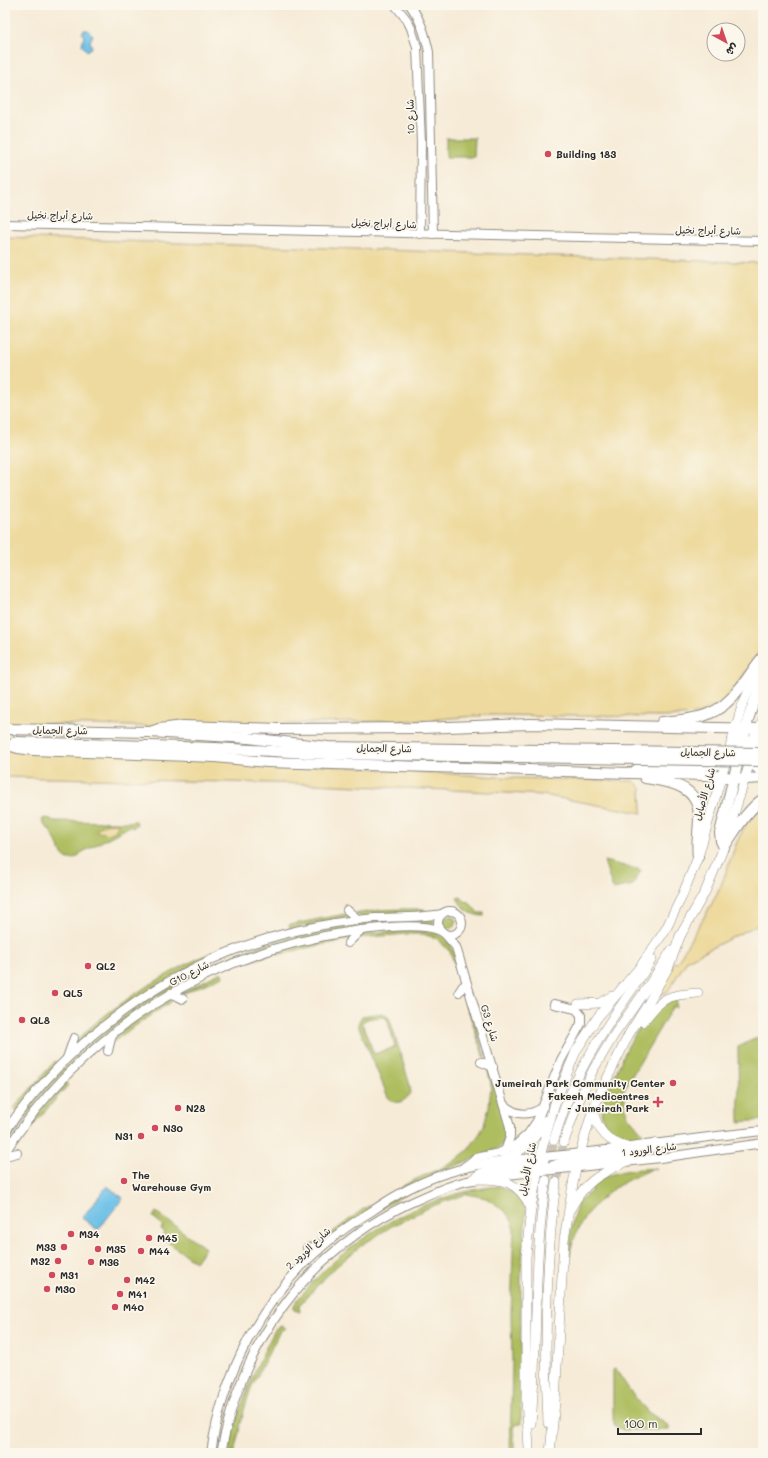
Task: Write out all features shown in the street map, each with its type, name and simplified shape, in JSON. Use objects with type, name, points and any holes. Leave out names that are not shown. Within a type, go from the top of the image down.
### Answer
[{"type":"main road","points":[[643,727],[653,723],[694,719],[719,709],[735,695],[763,657]]},
{"type":"main road","name":"شارع الأصايل","points":[[726,761],[735,729],[750,688],[763,666]]},
{"type":"main road","points":[[564,1142],[577,1105],[593,1070],[614,1035],[647,988],[681,934],[705,892],[724,847],[750,761],[746,729],[763,682]]},
{"type":"main road","points":[[150,732],[159,729],[184,726],[280,730],[422,728],[530,724],[735,729],[746,729],[762,726]]},
{"type":"main road","points":[[724,847],[721,841],[720,833],[734,778],[748,745],[762,726]]},
{"type":"main road","name":"شارع الجمايل","points":[[5,729],[150,732],[248,738],[328,747],[392,752],[763,761]]},
{"type":"main road","points":[[735,729],[748,745],[750,761],[763,772]]},
{"type":"main road","points":[[5,743],[18,748],[34,750],[215,757],[267,762],[630,772],[745,779],[763,778]]},
{"type":"main road","name":"شارع الجمايل","points":[[5,743],[215,748],[328,754],[392,752],[763,753]]},
{"type":"main road","points":[[630,772],[644,766],[709,765],[726,761],[748,745]]},
{"type":"main road","points":[[721,777],[726,761]]},
{"type":"main road","points":[[630,772],[643,778],[679,785],[690,793],[697,804],[699,812],[698,857]]},
{"type":"main road","name":"شارع الأصايل","points":[[554,1140],[567,1101],[586,1060],[643,974],[682,896],[698,857],[721,777]]},
{"type":"main road","points":[[724,847],[750,810],[763,799]]},
{"type":"main road","name":"شارع الأصايل","points":[[529,1450],[526,1411],[526,1257],[531,1208],[539,1164],[555,1103],[570,1063],[579,1046],[620,990],[640,967],[666,929]]},
{"type":"main road","points":[[550,1451],[555,1402],[561,1309],[562,1265],[567,1215],[578,1160],[593,1109],[629,1034],[669,966],[681,934]]},
{"type":"main road","points":[[578,1004],[600,1003],[620,990]]},
{"type":"main road","points":[[620,1052],[650,1012],[660,1002],[672,995],[698,993]]},
{"type":"main road","points":[[503,1160],[520,1152],[535,1138],[542,1129],[555,1103]]},
{"type":"main road","points":[[593,1109],[595,1119],[604,1135],[611,1141],[627,1147]]},
{"type":"main road","points":[[473,1179],[488,1171],[559,1160],[578,1160],[641,1153],[649,1150],[656,1143]]},
{"type":"main road","points":[[567,1215],[578,1196],[590,1182],[602,1173],[624,1162]]},
{"type":"main road","points":[[473,1179],[492,1179],[507,1182],[523,1194],[531,1208]]},
{"type":"main road","name":"شارع الأصايل","points":[[529,1450],[534,1378],[537,1253],[546,1180]]},
{"type":"main road","points":[[550,1451],[547,1395],[546,1297],[549,1239],[556,1182]]},
{"type":"street","name":"شارع 10","points":[[395,5],[401,11],[411,28],[417,46],[420,234]]},
{"type":"street","name":"شارع 10","points":[[410,5],[421,22],[429,52],[433,234]]},
{"type":"street","points":[[420,163],[425,176],[428,176],[431,172]]},
{"type":"street","name":"شارع أبراج نخيل","points":[[5,224],[763,241]]},
{"type":"street","points":[[347,910],[359,920]]},
{"type":"street","points":[[448,910],[452,910],[459,914],[462,922],[459,931],[452,935],[443,932],[438,924],[439,917],[448,910]]},
{"type":"street","name":"G10 شارع","points":[[5,1132],[38,1089],[67,1059],[105,1026],[140,999],[206,962],[241,948],[286,933],[309,928],[359,920],[442,914]]},
{"type":"street","name":"G10 شارع","points":[[5,1152],[24,1124],[54,1087],[74,1067],[131,1019],[170,993],[221,968],[273,948],[320,937],[361,930],[419,927],[432,928],[443,932]]},
{"type":"street","points":[[348,942],[361,930]]},
{"type":"street","name":"G3 شارع","points":[[456,947],[459,931]]},
{"type":"street","name":"G3 شارع","points":[[443,932],[456,947],[504,1104],[511,1132],[509,1142],[505,1150]]},
{"type":"street","points":[[459,992],[463,986],[467,984]]},
{"type":"street","points":[[170,993],[184,999]]},
{"type":"street","points":[[462,1169],[476,1158],[505,1150],[516,1144],[528,1134],[537,1121],[562,1060],[582,1024],[580,1015],[576,1009],[554,1004]]},
{"type":"street","points":[[108,1051],[112,1034]]},
{"type":"street","points":[[67,1059],[74,1038]]},
{"type":"street","points":[[481,1062],[493,1067]]},
{"type":"street","points":[[504,1104],[515,1112],[521,1114],[533,1112],[543,1107]]},
{"type":"street","name":"شارع الورود 1","points":[[578,1160],[627,1147],[763,1131]]},
{"type":"street","name":"شارع الورود 1","points":[[539,1164],[578,1160],[624,1162],[763,1143]]},
{"type":"street","points":[[5,1156],[17,1153]]},
{"type":"street","name":"شارع الورود 2","points":[[210,1453],[226,1390],[250,1336],[260,1318],[278,1293],[322,1246],[360,1218],[399,1194],[433,1178],[462,1169],[503,1160],[539,1164]]},
{"type":"street","name":"شارع الورود 2","points":[[221,1453],[234,1402],[253,1356],[275,1315],[302,1282],[336,1249],[375,1221],[441,1189],[473,1179]]},
{"type":"street","points":[[307,1248],[322,1246]]},
{"type":"green space","points":[[446,138],[475,138],[474,157],[446,157]]},
{"type":"green space","points":[[44,818],[51,819],[53,821],[136,821],[137,824],[133,828],[130,826],[79,854],[76,858],[68,859],[60,851],[60,848],[49,829],[45,826],[42,820]]},
{"type":"green space","points":[[604,861],[641,870],[633,885],[613,889]]},
{"type":"green space","points":[[461,897],[464,901],[469,902],[478,913],[484,913],[484,916],[475,915],[468,911],[457,898]]},
{"type":"green space","points":[[425,909],[424,913],[361,917],[354,914],[380,910]]},
{"type":"green space","points":[[346,914],[351,917],[290,929],[289,925]]},
{"type":"green space","points":[[450,916],[454,918],[456,922],[454,926],[450,928],[446,926],[444,922],[446,918]]},
{"type":"green space","points":[[433,918],[433,924],[368,926],[216,968],[182,983],[157,997],[131,1015],[74,1062],[38,1101],[5,1147],[5,1139],[8,1132],[25,1110],[79,1053],[111,1026],[144,1002],[180,981],[217,963],[255,948],[295,936],[361,923]]},
{"type":"green space","points":[[407,930],[433,932],[441,935],[447,940],[455,955],[463,979],[462,984],[450,952],[438,939],[423,934],[358,938],[365,933]]},
{"type":"green space","points":[[351,934],[346,940],[277,955],[276,953],[248,962],[247,961],[301,944]]},
{"type":"green space","points":[[262,935],[263,937],[179,972],[74,1048],[81,1036],[98,1021],[130,997],[164,976],[218,949],[237,942],[238,944]]},
{"type":"green space","points":[[221,972],[223,976],[179,994]]},
{"type":"green space","points":[[465,990],[486,1060],[464,997]]},
{"type":"green space","points":[[677,997],[676,1008],[673,1006],[623,1091],[627,1115],[643,1134],[637,1138],[626,1139],[618,1137],[604,1123],[601,1113],[604,1099],[628,1046],[637,1031],[653,1012]]},
{"type":"green space","points":[[172,998],[175,999],[113,1042],[116,1035],[157,1005]]},
{"type":"green space","points":[[383,1013],[389,1018],[411,1093],[403,1101],[397,1103],[388,1097],[358,1025],[362,1016]],"holes":[[[385,1017],[388,1021],[395,1047],[374,1054],[362,1023],[369,1019]]]},
{"type":"green space","points":[[758,1037],[761,1042],[763,1041],[763,1120],[739,1122],[738,1047]]},
{"type":"green space","points":[[55,1061],[58,1063],[17,1111],[14,1108]]},
{"type":"green space","points":[[487,1068],[489,1069],[507,1127],[505,1140],[500,1147],[448,1169],[323,1243],[317,1244],[362,1210],[412,1181],[452,1163],[468,1150],[484,1125],[489,1107],[491,1084]]},
{"type":"green space","points":[[65,1082],[68,1085],[32,1126],[29,1124]]},
{"type":"green space","points":[[657,1168],[629,1179],[594,1206],[585,1217],[578,1230],[571,1247],[569,1264],[571,1230],[574,1214],[580,1199],[592,1190],[591,1187],[598,1181],[614,1174],[631,1170]]},
{"type":"green space","points":[[499,1186],[516,1194],[521,1199],[526,1211],[521,1275],[521,1424],[514,1425],[514,1453],[510,1453],[512,1363],[511,1314],[514,1232],[513,1223],[505,1211],[494,1203],[486,1198],[467,1194],[432,1206],[392,1226],[362,1245],[332,1270],[302,1302],[299,1306],[300,1312],[294,1310],[294,1305],[298,1299],[317,1278],[329,1266],[366,1236],[408,1212],[429,1203],[452,1195]]},
{"type":"green space","points":[[156,1212],[205,1248],[195,1262],[161,1237],[165,1232],[161,1229],[163,1225],[153,1217]]},
{"type":"green space","points":[[282,1326],[286,1328],[280,1331],[251,1388],[244,1410],[234,1453],[229,1453],[232,1436],[242,1404],[254,1373],[276,1328]]},
{"type":"green space","points":[[615,1369],[633,1395],[648,1412],[669,1426],[669,1430],[623,1430],[615,1426],[613,1419],[613,1370]]},
{"type":"sand","points":[[5,237],[763,263],[763,645],[737,685],[720,704],[698,715],[664,717],[489,715],[425,720],[175,727],[5,723]]},
{"type":"sand","points":[[5,749],[175,755],[514,778],[634,781],[641,788],[642,813],[543,795],[314,784],[5,777]]},
{"type":"sand","points":[[763,807],[763,922],[687,960],[668,991],[655,998],[674,962],[677,963],[716,896],[741,833],[750,820]]},
{"type":"sand","points":[[115,823],[118,825],[115,831],[104,833],[97,831],[97,829],[105,824]]},
{"type":"water","points":[[84,30],[88,30],[93,35],[90,41],[92,48],[87,51],[82,45],[84,36],[82,33]]},
{"type":"water","points":[[107,1186],[123,1198],[98,1230],[82,1218]]},
{"type":"tunnel","points":[[546,1180],[554,1140]]},
{"type":"tunnel","points":[[556,1182],[564,1142]]},
{"type":"place","name":"Building 183","points":[[548,154]]},
{"type":"place","name":"QL2","points":[[88,966]]},
{"type":"place","name":"QL5","points":[[55,993]]},
{"type":"place","name":"QL8","points":[[22,1020]]},
{"type":"place","name":"Jumeirah Park Community Center","points":[[673,1083]]},
{"type":"place","name":"Fakeeh Medicentres - Jumeirah Park","points":[[658,1102]]},
{"type":"place","name":"N28","points":[[178,1108]]},
{"type":"place","name":"N30","points":[[155,1128]]},
{"type":"place","name":"N31","points":[[141,1136]]},
{"type":"place","name":"The Warehouse Gym","points":[[124,1181]]},
{"type":"place","name":"M34","points":[[71,1234]]},
{"type":"place","name":"M45","points":[[149,1238]]},
{"type":"place","name":"M33","points":[[64,1247]]},
{"type":"place","name":"M35","points":[[98,1249]]},
{"type":"place","name":"M44","points":[[141,1251]]},
{"type":"place","name":"M32","points":[[58,1261]]},
{"type":"place","name":"M36","points":[[91,1262]]},
{"type":"place","name":"M31","points":[[52,1275]]},
{"type":"place","name":"M42","points":[[127,1280]]},
{"type":"place","name":"M30","points":[[47,1289]]},
{"type":"place","name":"M41","points":[[120,1294]]},
{"type":"place","name":"M40","points":[[115,1307]]}]
